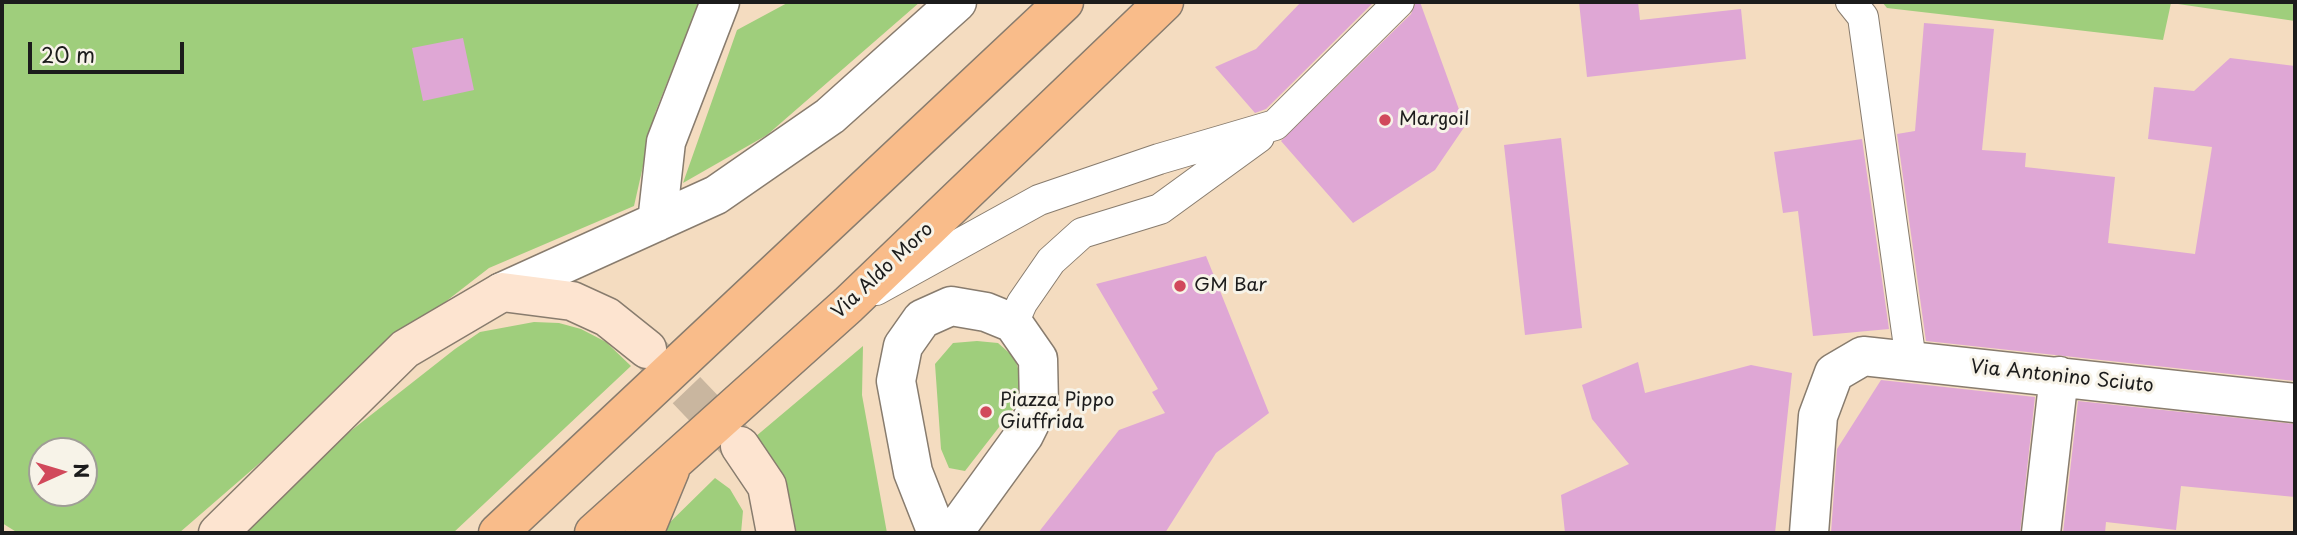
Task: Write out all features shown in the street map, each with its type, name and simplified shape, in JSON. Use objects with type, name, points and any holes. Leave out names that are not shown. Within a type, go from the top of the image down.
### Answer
[{"type":"main road","points":[[498,533],[1064,2]]},
{"type":"main road","name":"Via Aldo Moro","points":[[594,533],[848,305],[1164,2]]},
{"type":"main road","points":[[218,533],[405,349],[502,292],[572,300],[607,317],[647,349]]},
{"type":"main road","points":[[740,446],[767,486],[776,533]]},
{"type":"main road","points":[[644,533],[675,458]]},
{"type":"street","points":[[657,222],[666,142],[720,2]]},
{"type":"street","points":[[502,292],[716,195],[830,116],[957,2]]},
{"type":"street","points":[[937,533],[913,472],[895,381],[903,346],[922,319],[951,306],[986,312],[1013,323],[1038,359],[1039,405],[1024,435],[953,533]]},
{"type":"street","name":"Via Antonino Sciuto","points":[[1809,533],[1818,416],[1834,373],[1863,356],[2295,403]]},
{"type":"street","points":[[2041,533],[2059,376]]},
{"type":"lane","points":[[1013,323],[1051,261],[1082,233],[1160,209],[1275,125],[1399,2]]},
{"type":"lane","points":[[1851,2],[1863,17],[1912,361]]},
{"type":"lane","points":[[848,305],[1040,200],[1158,159],[1275,125]]},
{"type":"green space","points":[[2,2],[699,2],[655,113],[634,206],[489,268],[449,299],[179,533],[18,533],[2,523]]},
{"type":"green space","points":[[789,2],[920,2],[767,135],[683,183],[737,30]]},
{"type":"green space","points":[[1882,2],[2295,2],[2295,21],[2171,3],[2163,40],[1887,8]]},
{"type":"green space","points":[[534,322],[559,323],[581,329],[606,342],[631,366],[453,533],[243,533],[320,455],[455,349],[480,332]]},
{"type":"green space","points":[[953,343],[998,343],[1015,358],[1021,379],[1017,404],[965,471],[949,468],[941,449],[935,364]]},
{"type":"green space","points":[[863,346],[862,395],[887,533],[796,533],[791,505],[770,460],[755,437]]},
{"type":"green space","points":[[715,478],[730,489],[743,511],[741,533],[659,533]]},
{"type":"building","points":[[1301,2],[1374,2],[1266,109],[1255,113],[1215,67],[1256,49]]},
{"type":"building","points":[[1416,2],[1420,2],[1465,126],[1435,170],[1353,223],[1281,141],[1411,14]]},
{"type":"building","points":[[1579,2],[1638,2],[1640,20],[1741,9],[1746,59],[1587,77]]},
{"type":"building","points":[[1924,23],[1994,29],[1982,150],[2026,153],[2025,167],[2115,177],[2108,243],[2195,254],[2212,147],[2148,139],[2154,87],[2194,91],[2230,58],[2295,66],[2295,381],[1926,341],[1897,134],[1915,131]]},
{"type":"building","points":[[463,38],[474,90],[423,101],[412,48]]},
{"type":"building","points":[[1561,138],[1582,328],[1525,335],[1504,145]]},
{"type":"building","points":[[1862,139],[1889,329],[1813,336],[1798,211],[1783,213],[1774,152]]},
{"type":"building","points":[[1206,256],[1269,413],[1216,453],[1165,533],[1038,533],[1119,430],[1165,413],[1152,392],[1158,389],[1096,284]]},
{"type":"building","points":[[1638,362],[1645,393],[1751,365],[1792,373],[1775,533],[1565,533],[1561,495],[1629,464],[1592,419],[1582,385]]},
{"type":"building","points":[[1881,380],[2035,397],[2020,533],[1831,533],[1837,449]]},
{"type":"building","points":[[2078,401],[2295,424],[2295,497],[2181,486],[2176,530],[2106,522],[2105,533],[2063,533]]},
{"type":"tunnel","points":[[647,349],[740,446]]},
{"type":"place","name":"Margoil","points":[[1385,120]]},
{"type":"place","name":"GM Bar","points":[[1180,286]]},
{"type":"place","name":"Piazza Pippo Giuffrida","points":[[986,412]]}]
